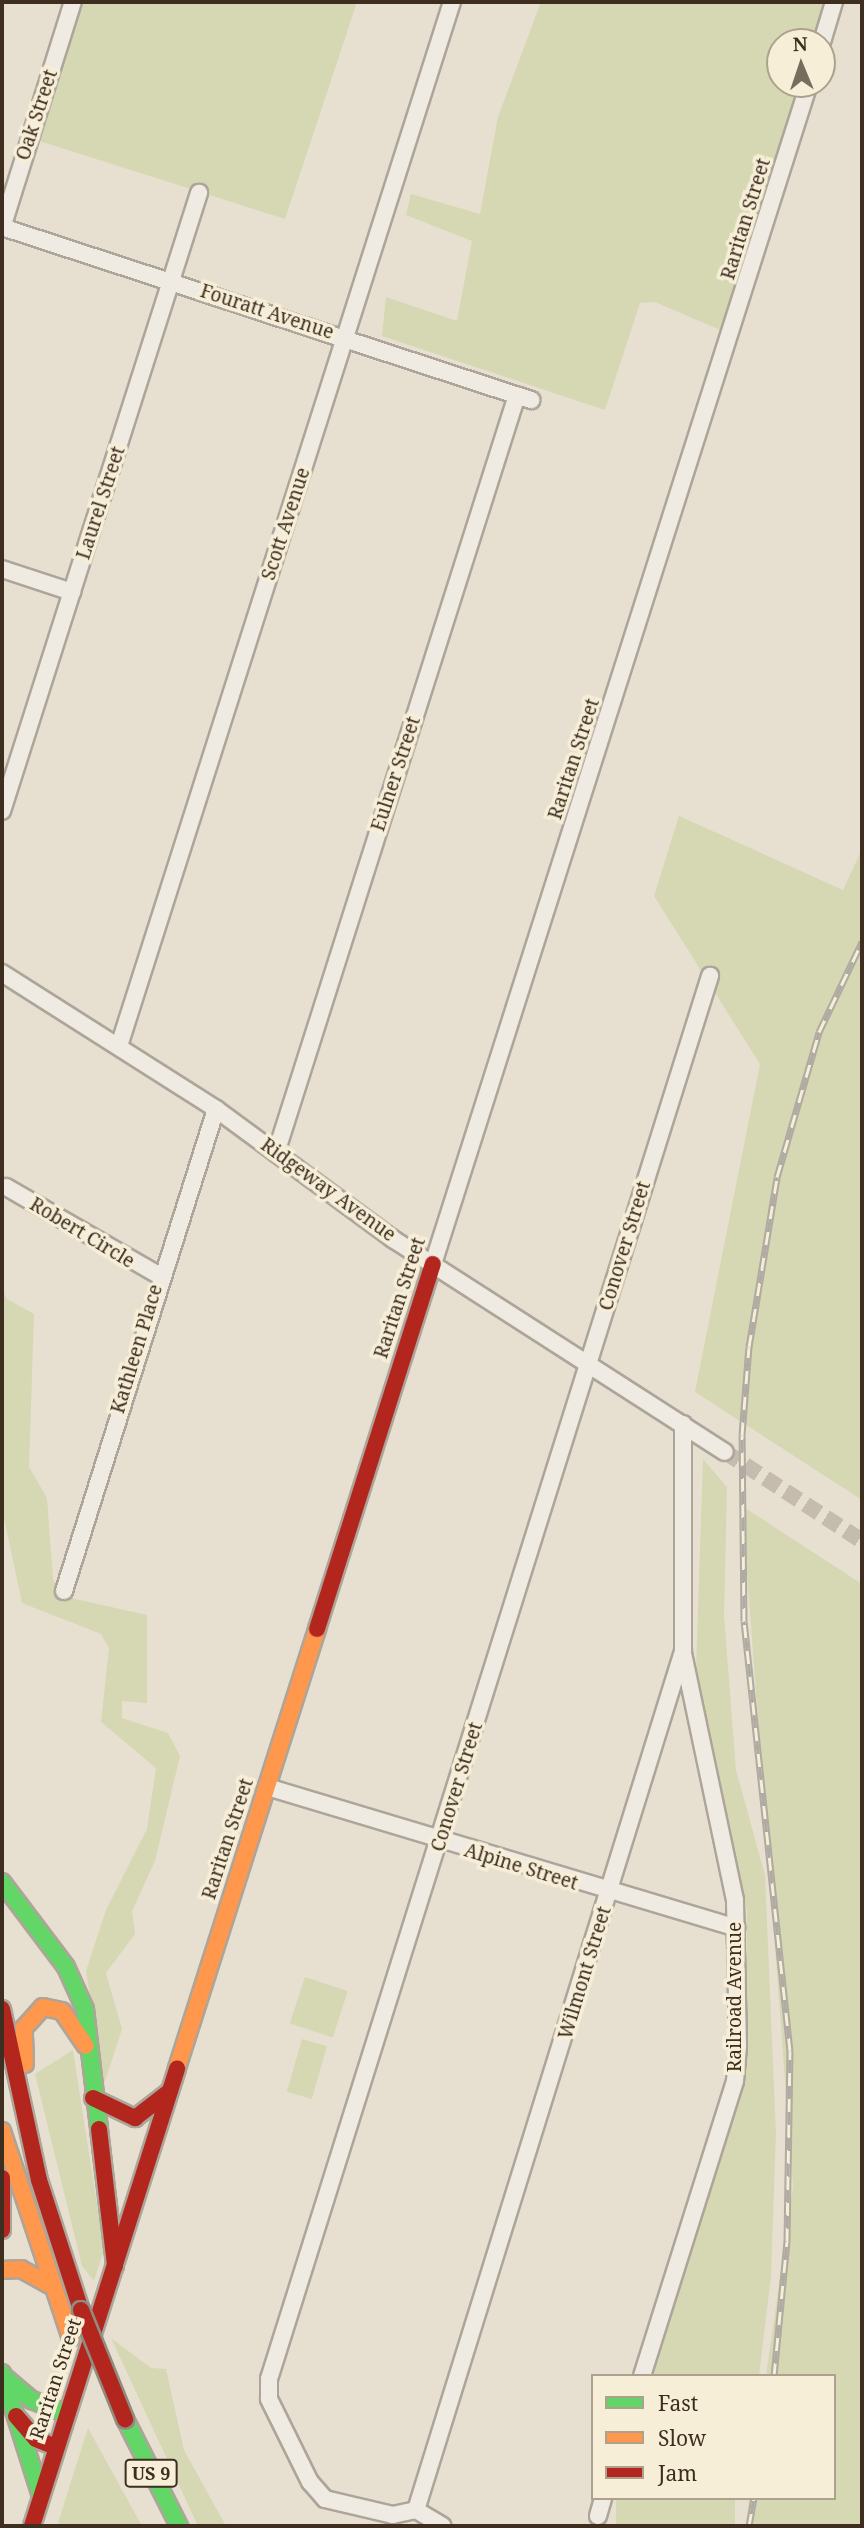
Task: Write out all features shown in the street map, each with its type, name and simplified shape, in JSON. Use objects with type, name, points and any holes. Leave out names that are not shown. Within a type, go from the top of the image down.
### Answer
[{"type":"main road","name":"Raritan Street","points":[[32,2526],[433,1264]]},
{"type":"main road","points":[[2,1882],[72,1978],[85,2009],[86,2047],[115,2266]]},
{"type":"main road","points":[[30,2145],[22,2044],[27,2020],[43,2007],[56,2008],[86,2047]]},
{"type":"main road","name":"US 9","points":[[2,2009],[30,2145],[81,2310],[125,2419],[179,2526]]},
{"type":"main road","points":[[93,2098],[135,2118],[170,2091]]},
{"type":"main road","points":[[2,2131],[50,2286],[93,2394]]},
{"type":"main road","points":[[2,2174],[2,2230]]},
{"type":"main road","points":[[2,2270],[20,2269],[50,2286]]},
{"type":"main road","points":[[2,2375],[32,2400],[67,2414]]},
{"type":"main road","points":[[2,2375],[41,2496]]},
{"type":"main road","points":[[16,2416],[36,2439],[56,2447]]},
{"type":"street","name":"Oak Street","points":[[2,227],[73,2]]},
{"type":"street","name":"Scott Avenue","points":[[119,1046],[452,2]]},
{"type":"street","points":[[826,28],[834,2]]},
{"type":"street","name":"Raritan Street","points":[[433,1264],[805,98]]},
{"type":"street","name":"Laurel Street","points":[[2,811],[199,193]]},
{"type":"street","name":"Fouratt Avenue","points":[[2,227],[346,337],[524,398]]},
{"type":"street","name":"Eulner Street","points":[[276,1153],[524,398]]},
{"type":"street","points":[[2,569],[72,592]]},
{"type":"street","name":"Ridgeway Avenue","points":[[2,973],[215,1109],[433,1264],[725,1452]]},
{"type":"street","name":"Conover Street","points":[[416,2510],[393,2515],[325,2500],[310,2482],[270,2399],[269,2379],[440,1843],[710,976]]},
{"type":"street","name":"Kathleen Place","points":[[64,1591],[160,1276],[215,1109]]},
{"type":"street","name":"Robert Circle","points":[[6,1187],[160,1276]]},
{"type":"street","name":"Wilmont Street","points":[[416,2510],[610,1894],[682,1651],[683,1424]]},
{"type":"street","name":"Railroad Avenue","points":[[643,2374],[735,2081],[736,1928],[682,1651]]},
{"type":"street","name":"Alpine Street","points":[[267,1787],[440,1843],[736,1928]]},
{"type":"street","points":[[598,2516],[602,2500]]},
{"type":"street","points":[[416,2510],[443,2526]]},
{"type":"green space","points":[[73,2],[357,2],[285,219],[30,138]]},
{"type":"green space","points":[[541,2],[834,2],[826,28],[766,28],[766,98],[805,98],[732,335],[655,302],[640,303],[605,410],[382,336],[386,297],[457,321],[472,241],[406,215],[411,194],[480,214],[498,117]]},
{"type":"green space","points":[[679,816],[843,890],[862,849],[862,1500],[695,1392],[760,1064],[654,896]]},
{"type":"green space","points":[[2,1289],[7,1299],[34,1314],[29,1467],[47,1498],[53,1579],[62,1596],[147,1615],[147,1703],[122,1701],[122,1718],[168,1733],[180,1756],[155,1861],[132,1911],[135,1934],[106,1973],[122,2029],[104,2084],[86,1971],[106,1910],[147,1829],[156,1768],[101,1722],[109,1648],[101,1634],[22,1603],[2,1508]]},
{"type":"green space","points":[[703,1459],[727,1487],[724,1615],[736,1770],[765,1875],[776,2134],[771,2276],[759,2374],[654,2374],[741,2091],[745,2043],[747,1910],[696,1670]]},
{"type":"green space","points":[[742,1506],[862,1584],[862,2526],[746,2526],[749,2500],[836,2500],[836,2374],[766,2374],[793,2187]]},
{"type":"green space","points":[[305,1977],[348,1991],[333,2038],[290,2024]]},
{"type":"green space","points":[[302,2039],[327,2046],[312,2099],[287,2092]]},
{"type":"green space","points":[[73,2050],[104,2250],[94,2281],[82,2266],[35,2074]]},
{"type":"green space","points":[[111,2338],[151,2368],[166,2369],[184,2450],[226,2526],[198,2526]]},
{"type":"green space","points":[[88,2428],[142,2526],[57,2526]]},
{"type":"green space","points":[[616,2500],[735,2500],[735,2526],[616,2526]]},
{"type":"tunnel","points":[[725,1452],[862,1541]]},
{"type":"railway","points":[[774,2374],[787,2241],[790,2051],[744,1621],[742,1435],[749,1347],[777,1177],[819,1032],[862,942]]},
{"type":"railway","points":[[749,2526],[754,2500]]},
{"type":"traffic: fast","points":[[2,1882],[66,1967],[85,2009],[99,2129]]},
{"type":"traffic: fast","points":[[2,2373],[41,2496]]},
{"type":"traffic: fast","points":[[3,2376],[32,2400],[67,2414]]},
{"type":"traffic: fast","points":[[125,2419],[179,2526]]},
{"type":"traffic: slow","points":[[177,2068],[317,1629]]},
{"type":"traffic: slow","points":[[25,2064],[24,2028],[43,2007],[62,2011],[86,2046]]},
{"type":"traffic: slow","points":[[2,2131],[71,2338]]},
{"type":"traffic: slow","points":[[2,2270],[21,2269],[50,2285]]},
{"type":"traffic: jam","points":[[317,1629],[433,1264]]},
{"type":"traffic: jam","points":[[2,2009],[39,2180],[81,2310]]},
{"type":"traffic: jam","points":[[32,2526],[177,2068]]},
{"type":"traffic: jam","points":[[93,2098],[135,2118],[170,2091]]},
{"type":"traffic: jam","points":[[99,2129],[115,2266]]},
{"type":"traffic: jam","points":[[2,2178],[2,2230]]},
{"type":"traffic: jam","points":[[81,2310],[125,2419]]},
{"type":"traffic: jam","points":[[16,2416],[36,2439],[56,2447]]}]
